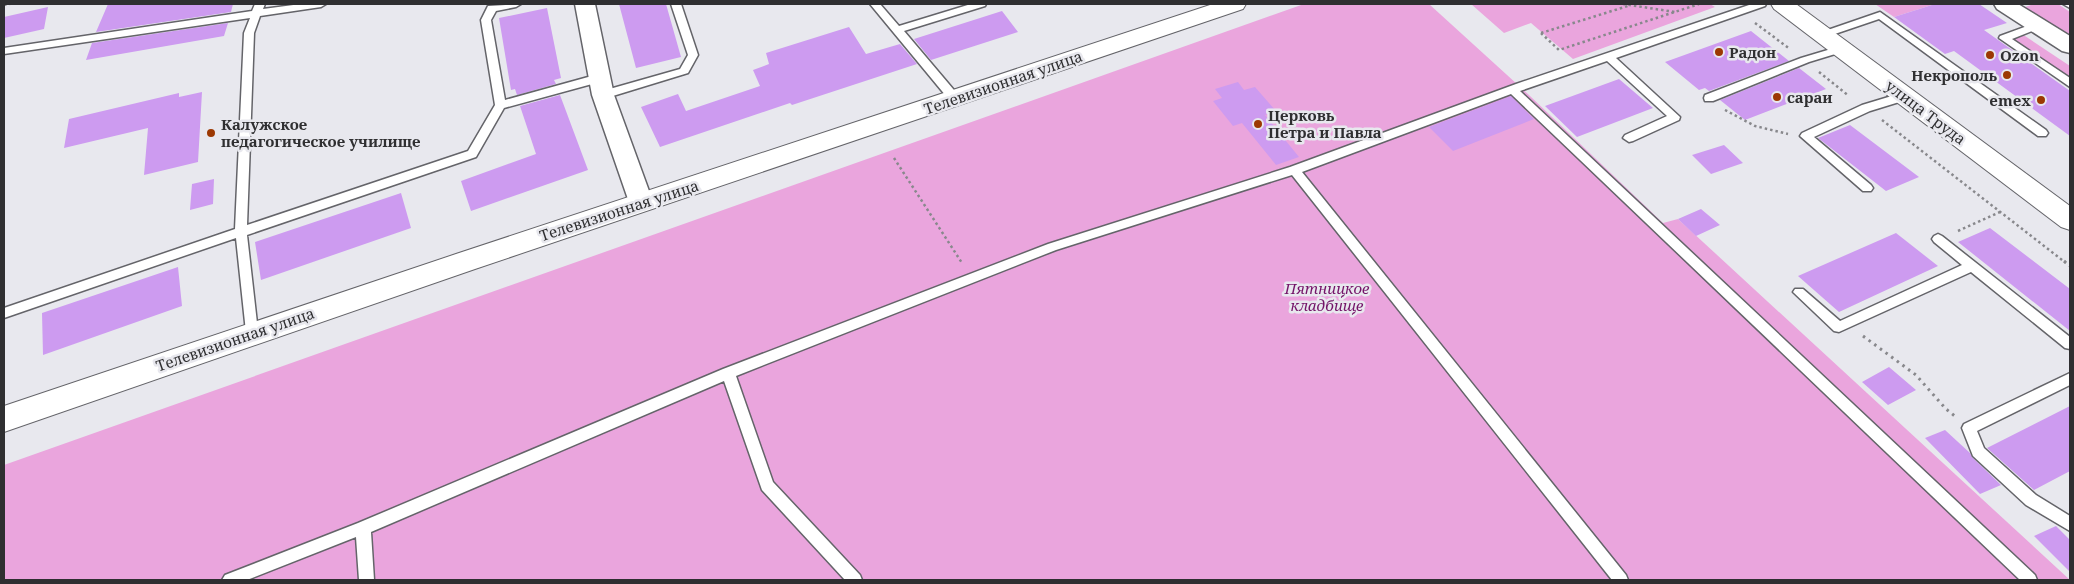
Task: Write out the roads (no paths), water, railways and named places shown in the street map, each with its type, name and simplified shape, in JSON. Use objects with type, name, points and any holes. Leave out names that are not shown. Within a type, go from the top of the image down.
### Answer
[{"type":"main road","name":"улица Труда","points":[[1782,4],[2070,220]]},
{"type":"main road","name":"Телевизионная улица","points":[[4,419],[252,332],[955,99],[1226,5]]},
{"type":"street","points":[[585,4],[601,87],[641,202]]},
{"type":"street","points":[[2010,5],[2070,46]]},
{"type":"lane","points":[[4,51],[258,8],[321,4]]},
{"type":"lane","points":[[4,313],[472,154],[500,105],[486,20],[492,6],[516,4]]},
{"type":"lane","points":[[500,105],[684,71],[693,55],[676,4]]},
{"type":"lane","points":[[875,4],[955,99]]},
{"type":"lane","points":[[897,30],[981,4]]},
{"type":"lane","points":[[230,580],[363,528],[728,373],[1052,247],[1294,170],[1513,90],[1718,19],[1738,10],[1761,4]]},
{"type":"lane","points":[[252,332],[241,232],[241,196],[249,33],[258,8]]},
{"type":"lane","points":[[1709,98],[1805,60],[1832,42],[1880,15],[2042,133]]},
{"type":"lane","points":[[2038,25],[2004,38],[2070,82]]},
{"type":"lane","points":[[1609,56],[1675,117],[1630,138]]},
{"type":"lane","points":[[1513,90],[2030,580]]},
{"type":"lane","points":[[1867,188],[1806,136],[1866,108],[1905,96]]},
{"type":"lane","points":[[1294,170],[1621,580]]},
{"type":"lane","points":[[1938,239],[2070,344]]},
{"type":"lane","points":[[1799,292],[1839,327],[1972,266]]},
{"type":"lane","points":[[728,373],[767,486],[854,580]]},
{"type":"lane","points":[[2070,379],[1969,428],[1978,452],[2031,500],[2070,524]]},
{"type":"lane","points":[[363,528],[367,580]]},
{"type":"place","name":"Радон","points":[[1719,52]]},
{"type":"place","name":"Ozon","points":[[1990,55]]},
{"type":"place","name":"Некрополь","points":[[2007,75]]},
{"type":"place","name":"сараи","points":[[1777,97]]},
{"type":"place","name":"emex","points":[[2041,100]]},
{"type":"place","name":"Церковь Петра и Павла","points":[[1258,124]]},
{"type":"place","name":"Калужское педагогическое училище","points":[[211,133]]},
{"type":"park label","name":"Пятницкое кладбище","points":[[1327,296]]}]
